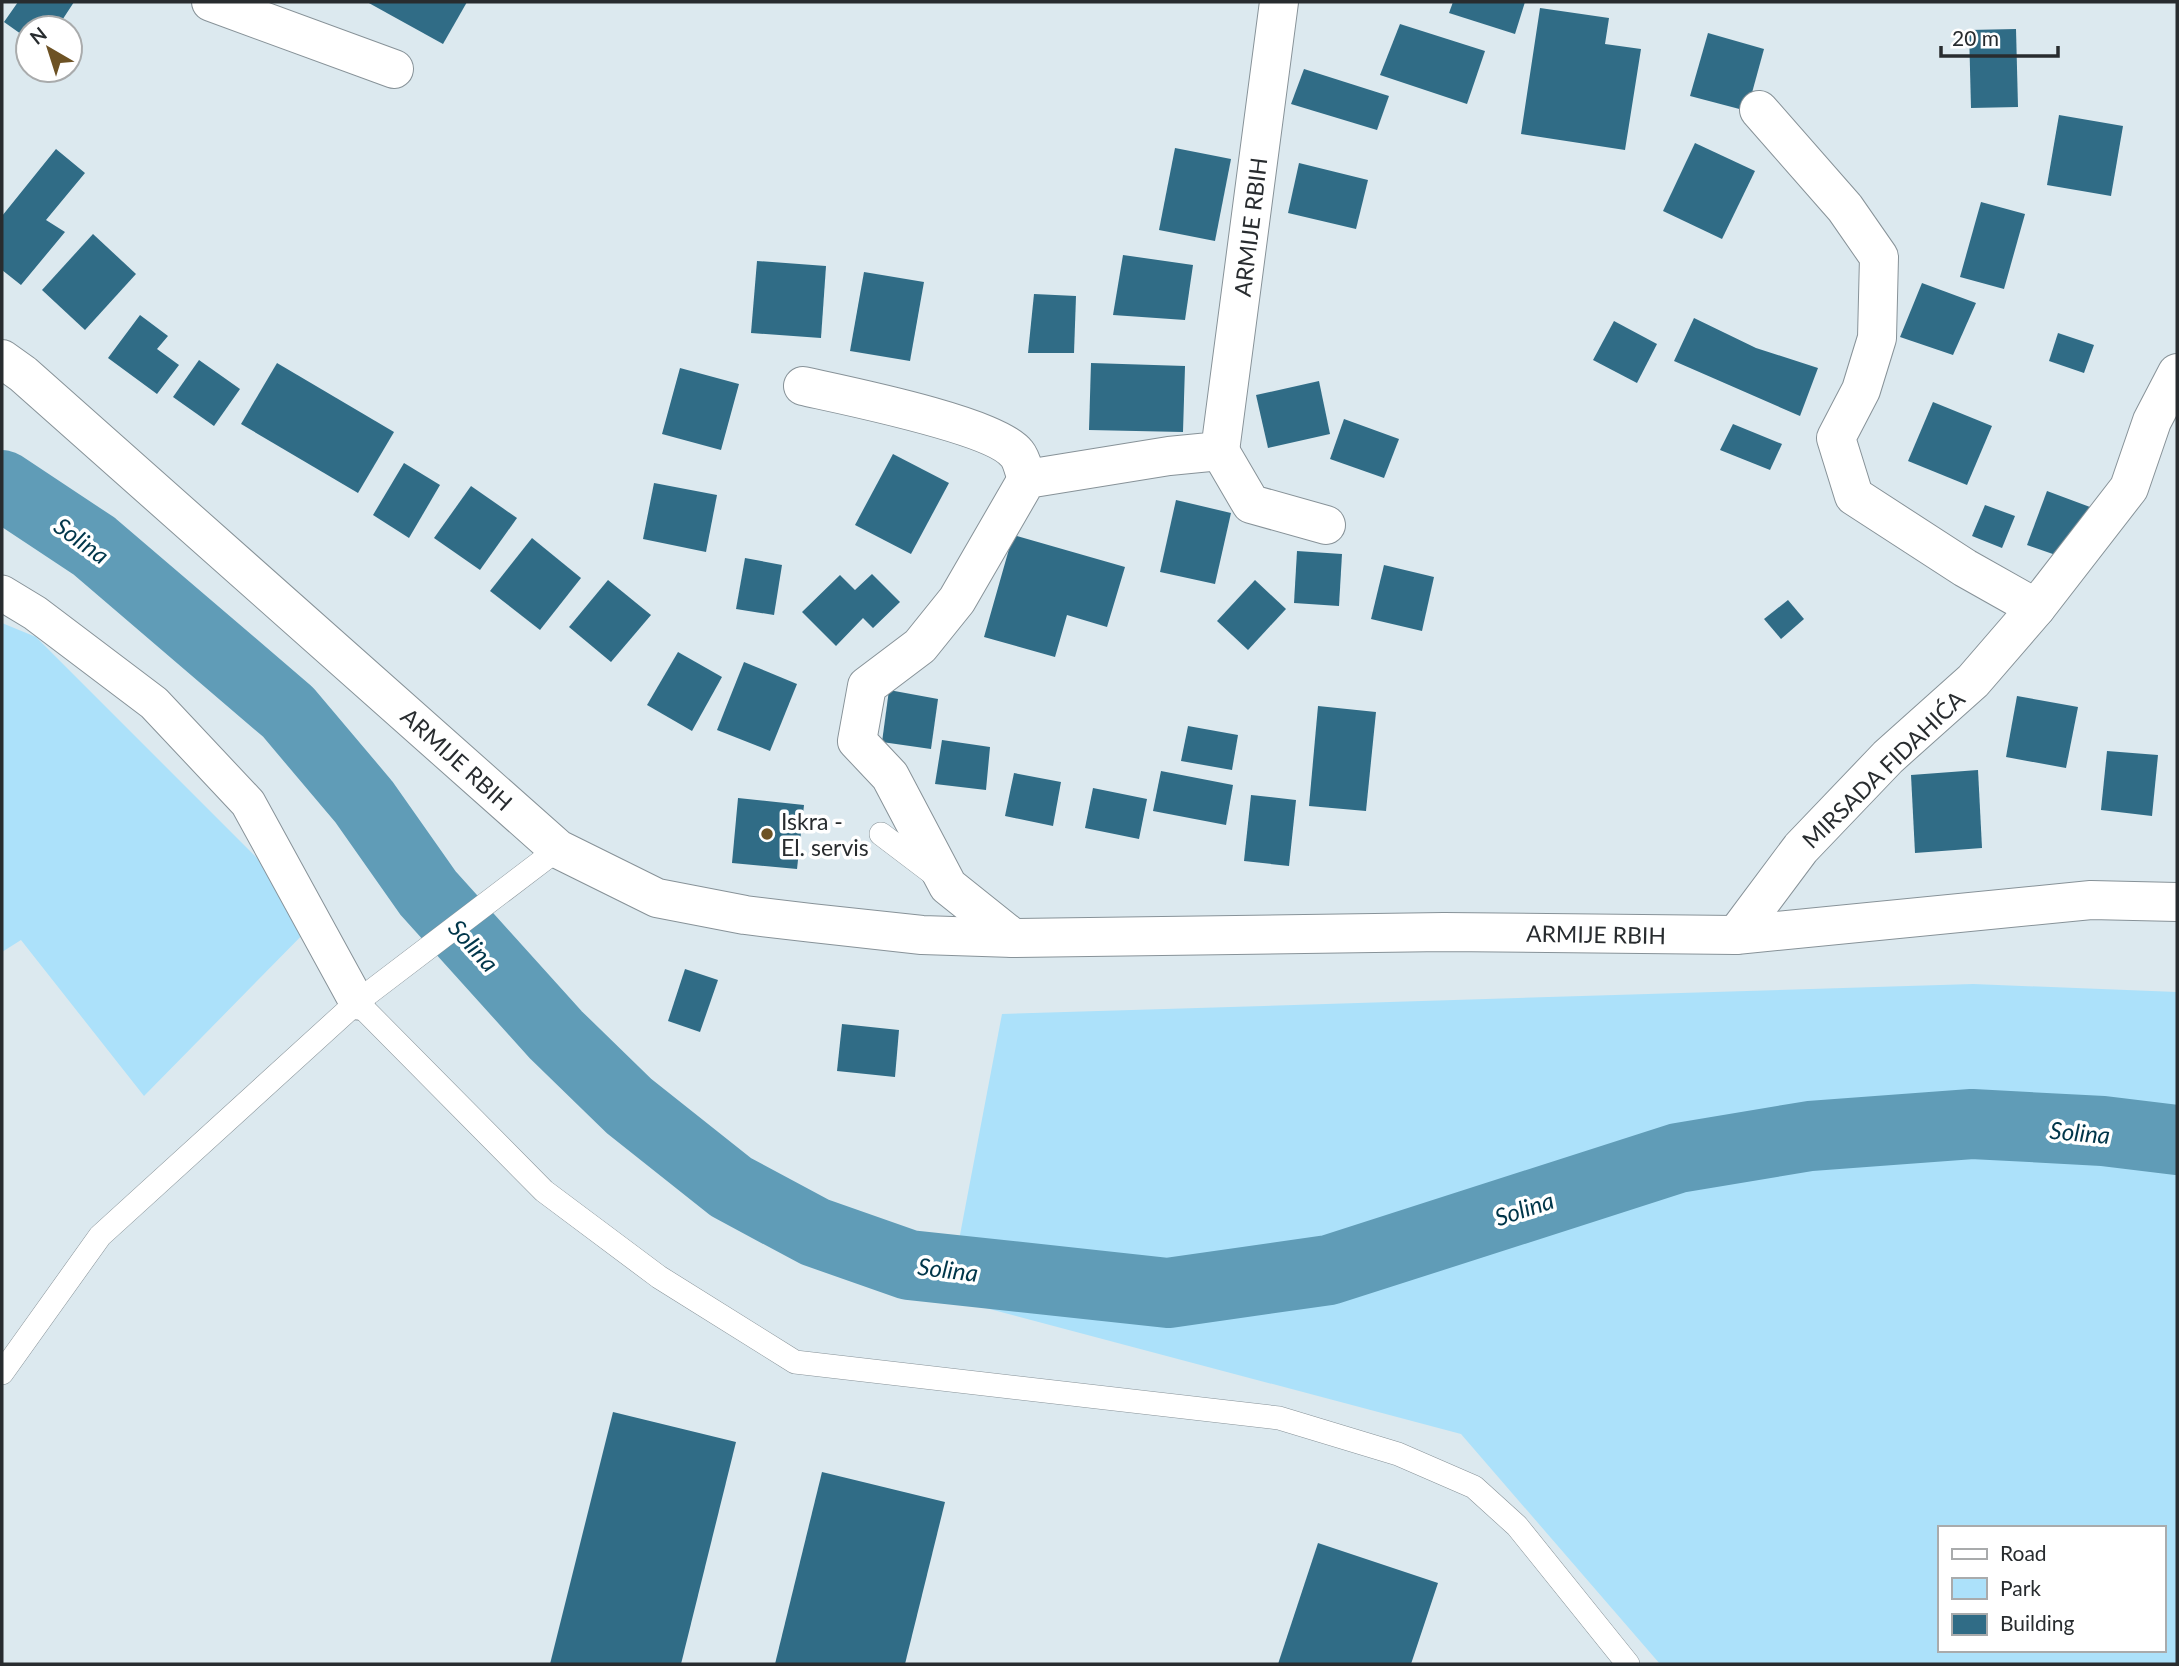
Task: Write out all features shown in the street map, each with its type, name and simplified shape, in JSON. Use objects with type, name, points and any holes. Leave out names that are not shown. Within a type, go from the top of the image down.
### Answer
[{"type":"street","points":[[211,2],[394,69]]},
{"type":"street","name":"ARMIJE RBIH","points":[[1220,451],[1279,2]]},
{"type":"street","points":[[1759,110],[1845,208],[1879,257],[1877,338],[1861,390],[1836,438],[1854,496],[1965,568],[2036,608]]},
{"type":"street","name":"ARMIJE RBIH","points":[[2,359],[23,374],[558,849],[657,898],[745,915],[812,923],[922,935],[1013,938],[1444,932],[1736,936],[2091,900],[2177,902]]},
{"type":"street","name":"MIRSADA FIDAHIĆA","points":[[1736,936],[1801,848],[1888,757],[1973,681],[2036,608],[2129,488],[2152,421],[2177,373]]},
{"type":"street","points":[[803,386],[937,417],[998,442],[1017,454],[1027,479]]},
{"type":"street","points":[[1027,479],[1169,456],[1220,451],[1251,504],[1326,525]]},
{"type":"street","points":[[1013,938],[948,886],[890,776],[857,741],[867,687],[920,646],[957,600],[1027,479]]},
{"type":"street","points":[[2,593],[35,613],[154,703],[248,803],[357,1002]]},
{"type":"lane","points":[[881,834],[948,886]]},
{"type":"lane","points":[[2,1373],[100,1236],[357,1002],[558,849]]},
{"type":"lane","points":[[357,1002],[544,1191],[659,1276],[795,1362],[1279,1418],[1434,1466],[1474,1487],[1517,1526],[1628,1664]]},
{"type":"green space","points":[[2,623],[36,637],[318,919],[144,1096],[21,940],[2,952]]},
{"type":"green space","points":[[1973,984],[2177,992],[2177,1664],[1660,1664],[1461,1434],[948,1298],[1002,1014]]},
{"type":"building","points":[[18,2],[74,2],[66,14],[14,14],[14,29],[4,22]]},
{"type":"building","points":[[367,2],[467,2],[443,44]]},
{"type":"building","points":[[1453,2],[1525,2],[1515,34],[1449,13]]},
{"type":"building","points":[[1540,8],[1609,18],[1605,44],[1641,49],[1625,150],[1521,134]]},
{"type":"building","points":[[1400,24],[1485,51],[1467,104],[1380,75]]},
{"type":"building","points":[[2016,29],[2018,107],[1971,108],[1969,30]]},
{"type":"building","points":[[1708,33],[1764,49],[1747,111],[1690,96]]},
{"type":"building","points":[[1304,69],[1389,96],[1377,130],[1291,104]]},
{"type":"building","points":[[2059,115],[2123,126],[2111,196],[2047,185]]},
{"type":"building","points":[[1695,143],[1755,171],[1722,239],[1663,211]]},
{"type":"building","points":[[1175,148],[1231,159],[1215,241],[1159,230]]},
{"type":"building","points":[[56,149],[85,173],[46,220],[65,232],[21,285],[2,270],[2,216]]},
{"type":"building","points":[[1299,163],[1368,180],[1356,229],[1288,213]]},
{"type":"building","points":[[1981,202],[2025,214],[2004,289],[1960,277]]},
{"type":"building","points":[[93,234],[136,274],[85,330],[42,290]]},
{"type":"building","points":[[1123,255],[1193,265],[1185,320],[1113,315]]},
{"type":"building","points":[[757,261],[826,266],[821,338],[751,333]]},
{"type":"building","points":[[864,272],[924,282],[910,361],[850,351]]},
{"type":"building","points":[[1922,283],[1976,303],[1953,355],[1900,337]]},
{"type":"building","points":[[1034,294],[1076,296],[1074,353],[1028,353]]},
{"type":"building","points":[[140,315],[168,336],[157,349],[179,365],[157,394],[108,358]]},
{"type":"building","points":[[1694,318],[1756,348],[1818,368],[1800,416],[1674,361]]},
{"type":"building","points":[[1614,321],[1657,344],[1637,383],[1593,360]]},
{"type":"building","points":[[2058,333],[2094,345],[2084,373],[2049,361]]},
{"type":"building","points":[[199,360],[240,389],[214,426],[173,397]]},
{"type":"building","points":[[277,363],[394,432],[358,493],[241,424]]},
{"type":"building","points":[[1091,363],[1185,366],[1183,432],[1089,430]]},
{"type":"building","points":[[680,368],[739,384],[721,450],[662,434]]},
{"type":"building","points":[[1319,381],[1330,434],[1268,448],[1256,395]]},
{"type":"building","points":[[1933,402],[1992,426],[1967,485],[1908,461]]},
{"type":"building","points":[[1344,419],[1399,439],[1384,478],[1330,459]]},
{"type":"building","points":[[1733,424],[1782,444],[1770,470],[1720,450]]},
{"type":"building","points":[[893,454],[949,483],[911,554],[855,525]]},
{"type":"building","points":[[404,463],[440,485],[409,538],[373,515]]},
{"type":"building","points":[[654,483],[717,495],[706,552],[643,539]]},
{"type":"building","points":[[471,486],[517,518],[480,570],[434,538]]},
{"type":"building","points":[[2047,491],[2090,507],[2070,560],[2027,545]]},
{"type":"building","points":[[1176,500],[1231,513],[1215,584],[1160,572]]},
{"type":"building","points":[[1985,505],[2015,516],[2002,548],[1972,536]]},
{"type":"building","points":[[1013,535],[1125,567],[1107,627],[1067,615],[1055,657],[984,637]]},
{"type":"building","points":[[532,538],[581,578],[540,630],[490,591]]},
{"type":"building","points":[[1297,551],[1342,554],[1339,606],[1294,603]]},
{"type":"building","points":[[745,558],[782,565],[774,615],[736,609]]},
{"type":"building","points":[[1384,565],[1434,577],[1422,631],[1371,619]]},
{"type":"building","points":[[872,574],[900,602],[873,628],[863,618],[836,646],[802,612],[840,575],[855,590]]},
{"type":"building","points":[[608,580],[651,615],[611,662],[569,627]]},
{"type":"building","points":[[1255,580],[1286,609],[1248,650],[1217,621]]},
{"type":"building","points":[[1788,600],[1804,619],[1781,639],[1764,619]]},
{"type":"building","points":[[678,652],[722,677],[692,731],[647,705]]},
{"type":"building","points":[[744,662],[797,684],[770,751],[717,730]]},
{"type":"building","points":[[889,690],[938,699],[931,749],[882,742]]},
{"type":"building","points":[[2017,696],[2078,707],[2066,768],[2006,757]]},
{"type":"building","points":[[1318,706],[1376,712],[1366,811],[1309,806]]},
{"type":"building","points":[[1188,726],[1238,735],[1232,770],[1181,761]]},
{"type":"building","points":[[942,740],[990,747],[986,790],[935,784]]},
{"type":"building","points":[[2107,751],[2158,755],[2152,816],[2101,810]]},
{"type":"building","points":[[1978,770],[1982,848],[1915,853],[1911,775]]},
{"type":"building","points":[[1161,771],[1233,785],[1226,825],[1153,811]]},
{"type":"building","points":[[1014,773],[1061,782],[1053,826],[1005,816]]},
{"type":"building","points":[[1093,788],[1147,799],[1139,839],[1085,828]]},
{"type":"building","points":[[1251,795],[1296,800],[1289,866],[1244,861]]},
{"type":"building","name":"Iskra - El. servis","points":[[738,798],[804,805],[797,869],[732,863]]},
{"type":"building","points":[[685,969],[718,980],[700,1032],[668,1021]]},
{"type":"building","points":[[842,1024],[899,1030],[895,1077],[837,1071]]},
{"type":"building","points":[[613,1412],[736,1442],[681,1664],[550,1664]]},
{"type":"building","points":[[822,1472],[945,1502],[905,1664],[775,1664]]},
{"type":"building","points":[[1318,1543],[1438,1583],[1411,1664],[1278,1664]]},
{"type":"waterway","name":"Solina","points":[[2,485],[94,546],[288,712],[364,802],[428,893],[556,1035],[629,1106],[731,1187],[815,1232],[909,1265],[1168,1293],[1329,1270],[1678,1158],[1810,1136],[1972,1124],[2103,1131],[2177,1140]]},
{"type":"place","name":"Iskra - El. servis","points":[[767,834]]}]
